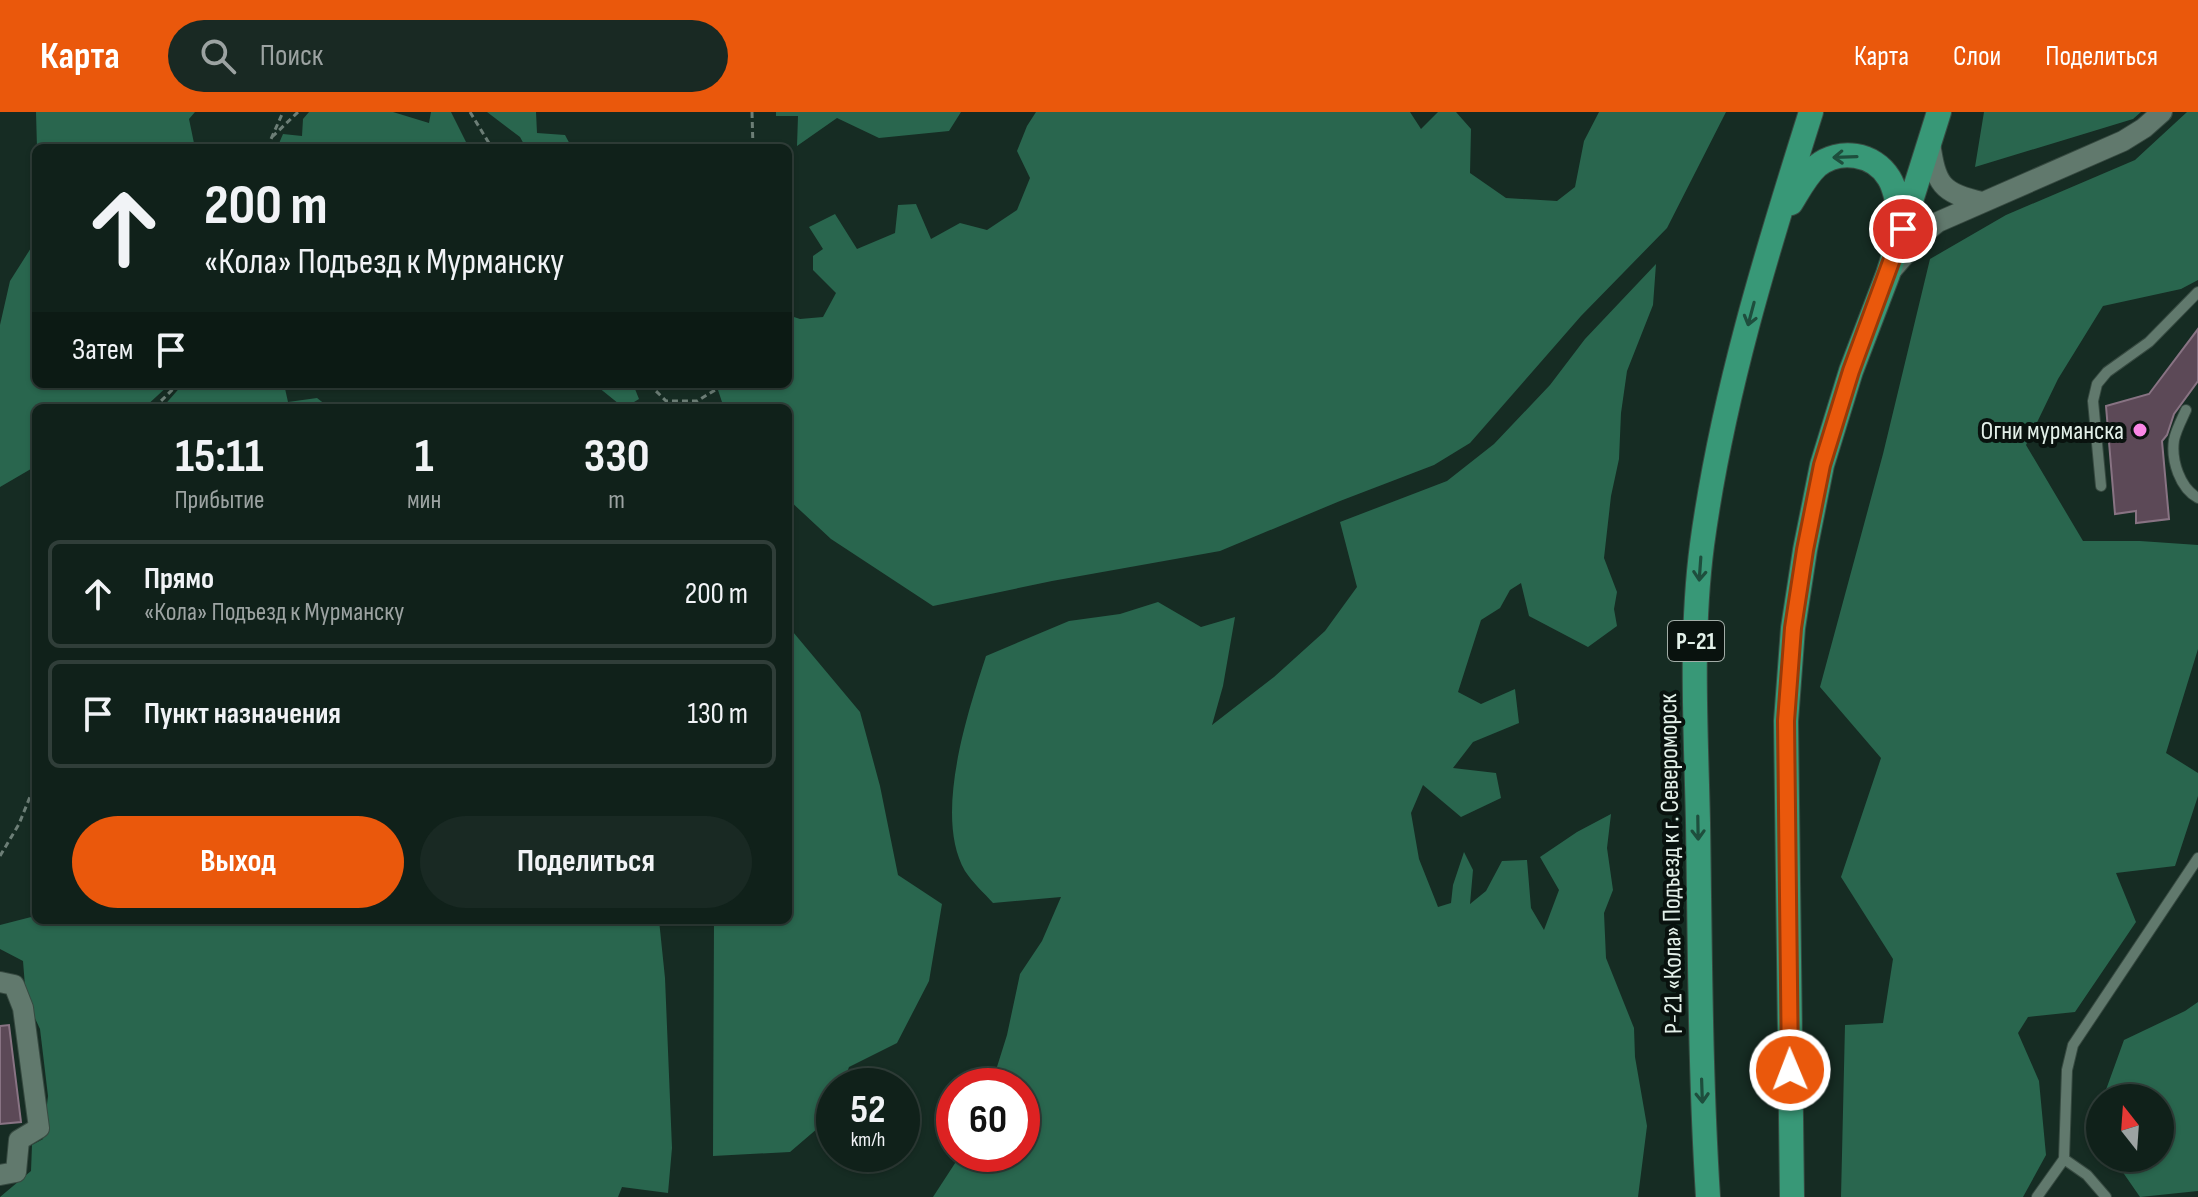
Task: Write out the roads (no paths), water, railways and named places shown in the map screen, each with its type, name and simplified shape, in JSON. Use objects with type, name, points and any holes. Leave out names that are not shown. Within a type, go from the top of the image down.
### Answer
[{"type":"main road","name":"Р-21 «Кола» Подъезд к г. Североморск","points":[[1708,1197],[1701,1052],[1695,649],[1702,547],[1726,417],[1771,239],[1811,112]]},
{"type":"main road","points":[[1792,1197],[1786,721],[1793,628],[1822,465],[1903,229],[1939,112]]},
{"type":"main road","points":[[1771,239],[1802,184],[1816,167],[1830,158],[1852,156],[1870,158],[1891,180],[1903,229]]},
{"type":"street","points":[[1888,274],[1923,234],[1938,222],[2123,141],[2162,112]]},
{"type":"street","points":[[1930,140],[1939,180],[1949,192],[1982,202]]},
{"type":"street","points":[[0,982],[14,985],[23,1008],[39,1128],[19,1140],[16,1172],[0,1175]]},
{"type":"lane","points":[[2101,486],[2093,401],[2097,384],[2107,372],[2149,342],[2198,292]]},
{"type":"lane","points":[[2186,410],[2174,441],[2176,469],[2190,494],[2198,498]]},
{"type":"lane","points":[[2037,1197],[2064,1159],[2067,1070],[2073,1045],[2198,858]]},
{"type":"lane","points":[[2064,1159],[2087,1175],[2106,1197]]},
{"type":"place","name":"Огни мурманска","points":[[2140,430]]}]
